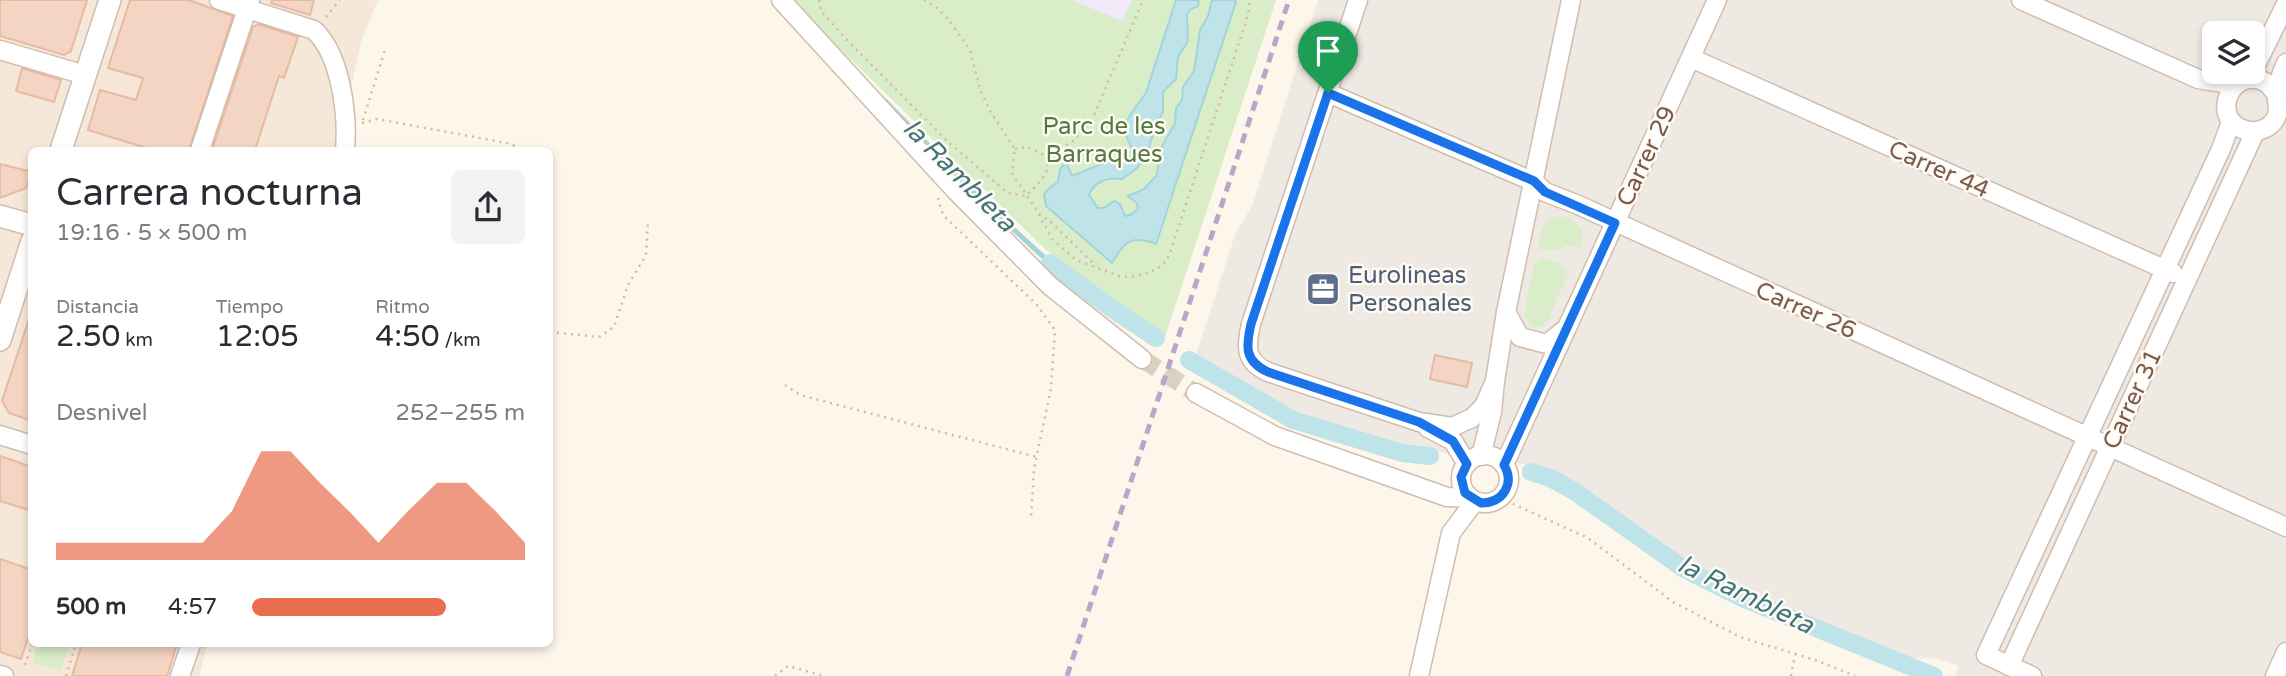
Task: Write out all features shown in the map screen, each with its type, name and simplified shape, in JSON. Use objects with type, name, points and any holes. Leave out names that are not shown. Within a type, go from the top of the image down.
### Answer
[{"type":"street","points":[[62,147],[110,0]]},
{"type":"street","points":[[219,0],[248,4],[314,30],[330,48],[353,123],[346,147]]},
{"type":"street","points":[[781,0],[946,180],[1050,286],[1142,359]]},
{"type":"street","points":[[1358,0],[1251,324],[1247,342],[1249,356],[1256,367],[1419,422],[1452,427],[1472,418],[1484,406],[1495,381]]},
{"type":"street","points":[[1473,499],[1462,485],[1492,412],[1506,312],[1571,0]]},
{"type":"street","name":"Carrer 29","points":[[1504,465],[1717,0]]},
{"type":"street","points":[[2021,0],[2202,79]]},
{"type":"street","points":[[201,147],[248,4]]},
{"type":"street","points":[[2265,41],[2286,4]]},
{"type":"street","points":[[0,50],[85,75]]},
{"type":"street","name":"Carrer 44","points":[[1690,58],[2187,279]]},
{"type":"street","points":[[2198,79],[2242,130],[2270,129],[2280,106],[2286,63]]},
{"type":"street","points":[[2265,82],[2280,106]]},
{"type":"street","points":[[2229,114],[2228,94],[2240,84]]},
{"type":"street","name":"Carrer 26","points":[[1328,93],[1534,181],[1545,192],[2286,527]]},
{"type":"street","name":"Carrer 31","points":[[2229,114],[2221,149],[1986,655],[2010,666],[2187,279],[2270,129]]},
{"type":"street","points":[[0,216],[28,224]]},
{"type":"street","points":[[0,340],[28,254]]},
{"type":"street","points":[[1506,312],[1520,337],[1547,344],[1566,328]]},
{"type":"street","points":[[1196,393],[1275,436],[1447,497],[1488,503],[1500,498],[1509,478],[1504,465],[1493,457],[1470,463],[1454,479],[1442,485],[1419,487]]},
{"type":"street","points":[[1419,422],[1453,441],[1470,463]]},
{"type":"street","points":[[0,435],[28,444]]},
{"type":"street","points":[[1419,676],[1451,533],[1473,499]]},
{"type":"street","points":[[180,676],[190,647]]},
{"type":"street","points":[[2275,676],[2286,652]]},
{"type":"street","points":[[2010,666],[2032,676]]},
{"type":"path","points":[[314,30],[340,0]]},
{"type":"path","points":[[819,0],[821,10],[845,38],[946,139],[1004,190],[1011,194],[1026,195]]},
{"type":"path","points":[[924,0],[935,6],[948,19],[970,50],[980,89],[990,111],[1015,149],[1012,173],[1052,239],[1076,260],[1096,266],[1112,275],[1131,276],[1148,273],[1162,266],[1169,256],[1248,15],[1250,0]]},
{"type":"path","points":[[1046,156],[1072,142],[1092,120],[1143,0]]},
{"type":"path","points":[[353,123],[385,50]]},
{"type":"path","points":[[353,123],[377,119],[512,144],[516,147]]},
{"type":"path","points":[[1015,149],[1027,148],[1046,156],[1048,162],[1045,175],[1026,195]]},
{"type":"path","points":[[946,180],[937,195],[943,215],[1037,306],[1055,330],[1051,388],[1037,457],[1031,519]]},
{"type":"path","points":[[1039,215],[1050,221],[1096,266]]},
{"type":"path","points":[[553,332],[600,337],[614,327],[628,285],[646,255],[648,221]]},
{"type":"path","points":[[785,385],[800,395],[1037,457]]},
{"type":"path","points":[[1500,498],[1588,538],[1673,602],[1740,637],[1855,676]]},
{"type":"path","points":[[25,665],[31,647]]},
{"type":"path","points":[[66,676],[75,647]]},
{"type":"path","points":[[1791,676],[1795,654]]},
{"type":"path","points":[[775,676],[788,666],[824,676]]},
{"type":"shaded area","points":[[0,0],[378,0],[361,42],[350,93],[354,147],[28,147],[28,647],[207,647],[199,676],[0,676]]},
{"type":"shaded area","points":[[1072,0],[1132,0],[1123,22]]},
{"type":"shaded area","points":[[1318,0],[2286,0],[2286,676],[1955,676],[1959,666],[1935,658],[1910,659],[1715,579],[1571,482],[1543,467],[1404,447],[1288,410],[1251,389],[1236,384],[1195,358],[1236,232],[1252,206]]},
{"type":"green space","name":"Parc de les Barraques","points":[[795,0],[1072,0],[1122,21],[1132,0],[1276,0],[1165,337],[1089,286],[1042,246],[829,38]]},
{"type":"green space","points":[[1560,216],[1573,220],[1582,230],[1581,248],[1568,245],[1556,251],[1539,249],[1543,227],[1549,220]]},
{"type":"green space","points":[[1545,259],[1561,264],[1569,272],[1548,320],[1541,327],[1532,327],[1524,316],[1534,264]]},
{"type":"green space","points":[[37,647],[68,647],[61,671],[32,663]]},
{"type":"water","points":[[1176,0],[1199,0],[1198,6],[1187,14],[1188,41],[1178,57],[1176,79],[1163,92],[1163,112],[1146,157],[1122,179],[1102,181],[1091,190],[1089,195],[1098,208],[1104,208],[1114,201],[1120,204],[1125,216],[1138,209],[1137,203],[1128,196],[1144,189],[1157,175],[1160,150],[1175,123],[1176,108],[1182,100],[1183,87],[1194,71],[1200,30],[1208,16],[1212,0],[1236,2],[1156,244],[1140,240],[1129,242],[1112,263],[1046,206],[1044,195],[1058,182],[1060,169],[1066,162],[1072,176],[1133,151],[1124,131],[1125,125],[1146,93]]},
{"type":"building","points":[[0,0],[87,0],[71,51],[64,55],[0,36]]},
{"type":"building","points":[[130,0],[189,0],[233,16],[190,147],[143,147],[88,130],[100,90],[136,100],[143,78],[108,68]]},
{"type":"building","points":[[272,0],[314,0],[310,15],[271,3]]},
{"type":"building","points":[[258,24],[298,37],[284,78],[279,76],[256,147],[213,147],[253,27]]},
{"type":"building","points":[[22,68],[61,80],[54,102],[16,91]]},
{"type":"building","points":[[0,164],[28,171],[26,188],[0,198]]},
{"type":"building","points":[[28,322],[28,420],[9,413],[2,401]]},
{"type":"building","points":[[1435,355],[1472,363],[1467,387],[1430,379]]},
{"type":"building","points":[[0,456],[28,466],[28,510],[0,501]]},
{"type":"building","points":[[0,559],[28,569],[28,638],[21,659],[0,652]]},
{"type":"building","points":[[81,647],[176,647],[167,676],[72,676]]},
{"type":"waterway","name":"la Rambleta","points":[[885,101],[985,203],[1050,263]]},
{"type":"waterway","name":"la Rambleta","points":[[1050,263],[1156,338]]},
{"type":"waterway","name":"la Rambleta","points":[[1189,360],[1293,420],[1402,453],[1430,456]]},
{"type":"waterway","name":"la Rambleta","points":[[1531,472],[1550,478],[1574,491],[1684,569],[1742,598],[1934,676]]},
{"type":"tunnel","points":[[1142,359],[1196,393]]},
{"type":"railway","points":[[1067,676],[1289,0]]},
{"type":"place","name":"Eurolineas Personales","points":[[1323,289]]},
{"type":"route","points":[[1328,93],[1534,181],[1545,192],[1615,223],[1504,465],[1509,478],[1508,486],[1500,498],[1494,501],[1481,503],[1465,493],[1461,477],[1467,464],[1453,441],[1419,422],[1256,367],[1249,356],[1247,342],[1251,324],[1328,93]]}]
